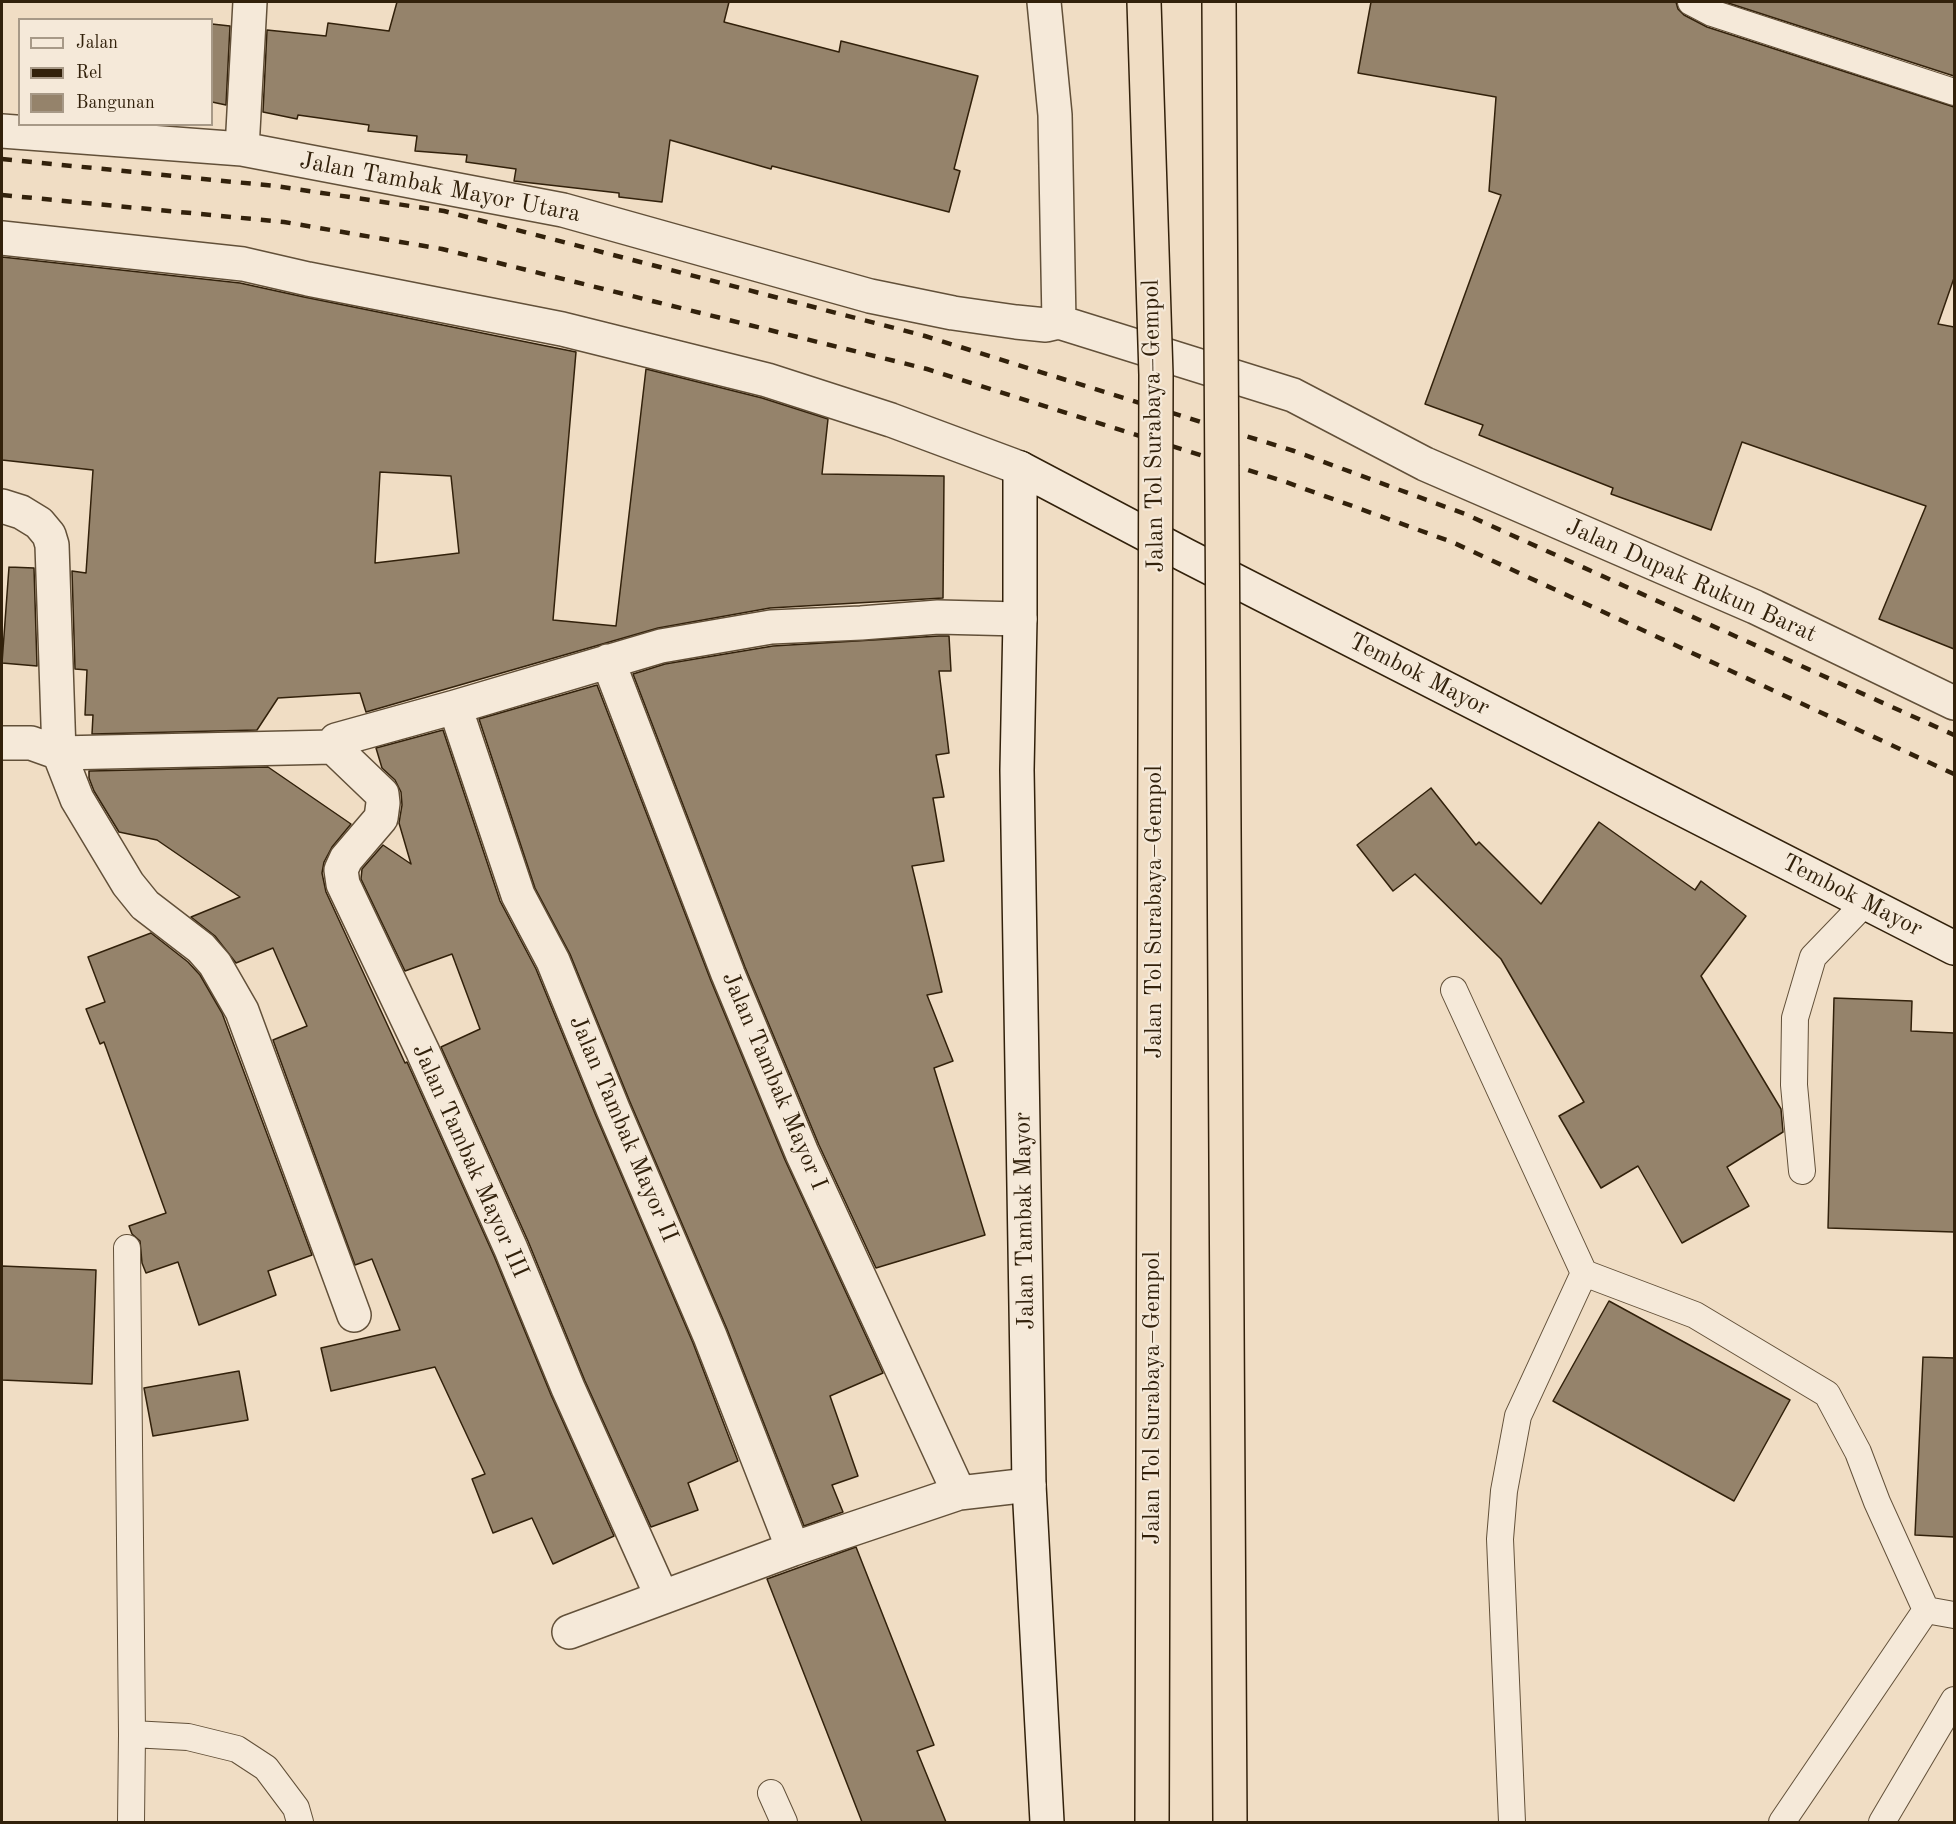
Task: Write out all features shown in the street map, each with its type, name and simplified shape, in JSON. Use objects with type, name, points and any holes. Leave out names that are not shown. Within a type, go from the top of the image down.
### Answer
[{"type":"highway","name":"Jalan Tol Surabaya–Gempol","points":[[1144,2],[1156,375],[1152,1822]]},
{"type":"highway","points":[[1219,2],[1230,1822]]},
{"type":"street","points":[[242,149],[250,2]]},
{"type":"street","points":[[1044,2],[1055,115],[1059,322]]},
{"type":"street","name":"Jalan Tambak Mayor Utara","points":[[2,131],[242,149],[563,210],[870,296],[953,313],[1016,322],[1046,325],[1059,322]]},
{"type":"street","name":"Tembok Mayor","points":[[2,238],[243,264],[562,329],[768,380],[891,420],[1020,468],[1195,560],[1954,948]]},
{"type":"street","name":"Jalan Dupak Rukun Barat","points":[[1059,322],[1293,395],[1425,464],[1755,607],[1954,703]]},
{"type":"street","points":[[2,743],[31,743],[59,753],[333,747],[336,740],[661,646],[771,627],[938,617],[1020,619],[1020,468]]},
{"type":"street","points":[[2,506],[21,512],[39,523],[49,535],[52,545],[59,753],[77,799],[128,885],[145,905],[201,948],[215,964],[242,1011],[354,1315]]},
{"type":"street","name":"Jalan Tambak Mayor","points":[[1020,619],[1017,770],[1029,1485],[1047,1822]]},
{"type":"street","name":"Jalan Tambak Mayor I","points":[[608,661],[728,974],[802,1153],[959,1493]]},
{"type":"street","name":"Jalan Tambak Mayor II","points":[[455,707],[518,896],[554,961],[613,1109],[710,1336],[793,1550]]},
{"type":"street","name":"Jalan Tambak Mayor III","points":[[333,747],[382,794],[383,803],[381,818],[346,859],[341,870],[343,884],[423,1053],[506,1238],[568,1388],[662,1597]]},
{"type":"street","points":[[569,1632],[793,1550],[959,1493],[1029,1485]]},
{"type":"lane","points":[[1691,2],[1712,13],[1954,92]]},
{"type":"lane","points":[[1802,1171],[1794,1085],[1794,1018],[1813,957],[1865,903]]},
{"type":"lane","points":[[1454,990],[1584,1273],[1695,1315],[1827,1394],[1858,1452],[1877,1502],[1926,1610]]},
{"type":"lane","points":[[127,1248],[131,1822]]},
{"type":"lane","points":[[1512,1822],[1500,1539],[1504,1491],[1518,1416],[1584,1273]]},
{"type":"lane","points":[[1926,1610],[1954,1615]]},
{"type":"lane","points":[[1782,1822],[1926,1610]]},
{"type":"lane","points":[[1882,1822],[1954,1700]]},
{"type":"lane","points":[[132,1734],[188,1737],[237,1749],[266,1768],[296,1808],[300,1822]]},
{"type":"lane","points":[[771,1793],[784,1822]]},
{"type":"building","points":[[397,2],[729,2],[724,22],[839,52],[841,41],[978,76],[954,169],[960,171],[949,212],[772,166],[771,169],[670,140],[662,202],[619,197],[619,193],[514,181],[516,169],[466,162],[467,155],[415,151],[417,136],[368,131],[369,125],[298,115],[297,119],[263,112],[267,30],[326,36],[328,23],[389,31]]},
{"type":"building","points":[[1371,2],[1676,2],[1678,9],[1684,15],[1707,27],[1954,107],[1954,278],[1938,324],[1954,327],[1954,649],[1879,619],[1926,506],[1742,442],[1711,530],[1611,494],[1613,488],[1479,435],[1483,425],[1425,404],[1501,195],[1489,191],[1496,97],[1358,73]]},
{"type":"building","points":[[1725,2],[1954,2],[1954,76]]},
{"type":"building","points":[[213,24],[230,26],[226,105],[213,102]]},
{"type":"building","points":[[2,257],[240,283],[576,352],[553,620],[616,626],[646,369],[762,398],[828,419],[822,474],[944,476],[943,598],[770,608],[658,628],[366,712],[360,693],[278,698],[257,730],[92,734],[93,715],[85,715],[87,670],[75,669],[72,571],[86,573],[93,470],[2,460]],"holes":[[[380,472],[451,476],[459,553],[375,563]]]},
{"type":"building","points":[[9,567],[34,568],[37,666],[2,663]]},
{"type":"building","points":[[949,636],[951,671],[939,671],[949,753],[936,755],[944,797],[933,798],[944,861],[912,866],[942,992],[927,995],[953,1061],[934,1068],[985,1235],[876,1268],[819,1145],[745,967],[633,674],[665,664],[773,646]]},
{"type":"building","points":[[597,685],[711,981],[785,1160],[883,1373],[830,1396],[858,1476],[832,1485],[843,1512],[804,1526],[727,1329],[630,1102],[570,954],[535,888],[479,719]]},
{"type":"building","points":[[443,730],[500,901],[536,969],[693,1343],[738,1461],[688,1483],[698,1510],[651,1527],[585,1381],[528,1241],[441,1047],[480,1029],[452,954],[405,971],[361,879],[362,869],[383,845],[411,864],[399,823],[402,805],[401,792],[395,780],[382,768],[376,748]]},
{"type":"building","points":[[268,767],[351,824],[332,847],[324,862],[322,873],[326,892],[405,1063],[407,1062],[494,1256],[551,1395],[614,1536],[553,1564],[532,1518],[493,1533],[472,1479],[485,1474],[435,1367],[331,1391],[321,1348],[400,1330],[372,1259],[355,1265],[273,1040],[307,1026],[273,948],[236,963],[215,936],[191,917],[240,897],[157,840],[119,832],[94,791],[89,778],[89,771]]},
{"type":"building","points":[[1431,788],[1476,845],[1479,842],[1541,904],[1599,822],[1695,890],[1701,881],[1746,916],[1701,976],[1781,1109],[1783,1132],[1727,1167],[1749,1206],[1682,1243],[1638,1166],[1601,1188],[1559,1116],[1584,1102],[1501,959],[1415,874],[1393,891],[1357,845]]},
{"type":"building","points":[[151,933],[188,962],[200,975],[222,1013],[312,1255],[268,1271],[276,1295],[199,1325],[178,1262],[146,1273],[142,1263],[140,1241],[132,1234],[129,1226],[166,1213],[104,1042],[100,1044],[86,1009],[105,1002],[88,957]]},
{"type":"building","points":[[1834,998],[1912,1001],[1911,1031],[1954,1033],[1954,1232],[1828,1228]]},
{"type":"building","points":[[2,1266],[96,1270],[92,1384],[2,1380]]},
{"type":"building","points":[[1609,1301],[1790,1400],[1734,1501],[1553,1401]]},
{"type":"building","points":[[1923,1357],[1954,1358],[1954,1537],[1915,1535]]},
{"type":"building","points":[[239,1371],[248,1420],[153,1436],[144,1388]]},
{"type":"building","points":[[856,1547],[934,1745],[917,1751],[946,1822],[862,1822],[767,1579]]},
{"type":"railway","points":[[2,159],[275,186],[444,211],[925,336],[1294,451],[1465,514],[1954,735]]},
{"type":"railway","points":[[2,195],[284,222],[442,249],[927,369],[1283,481],[1452,542],[1954,774]]}]
